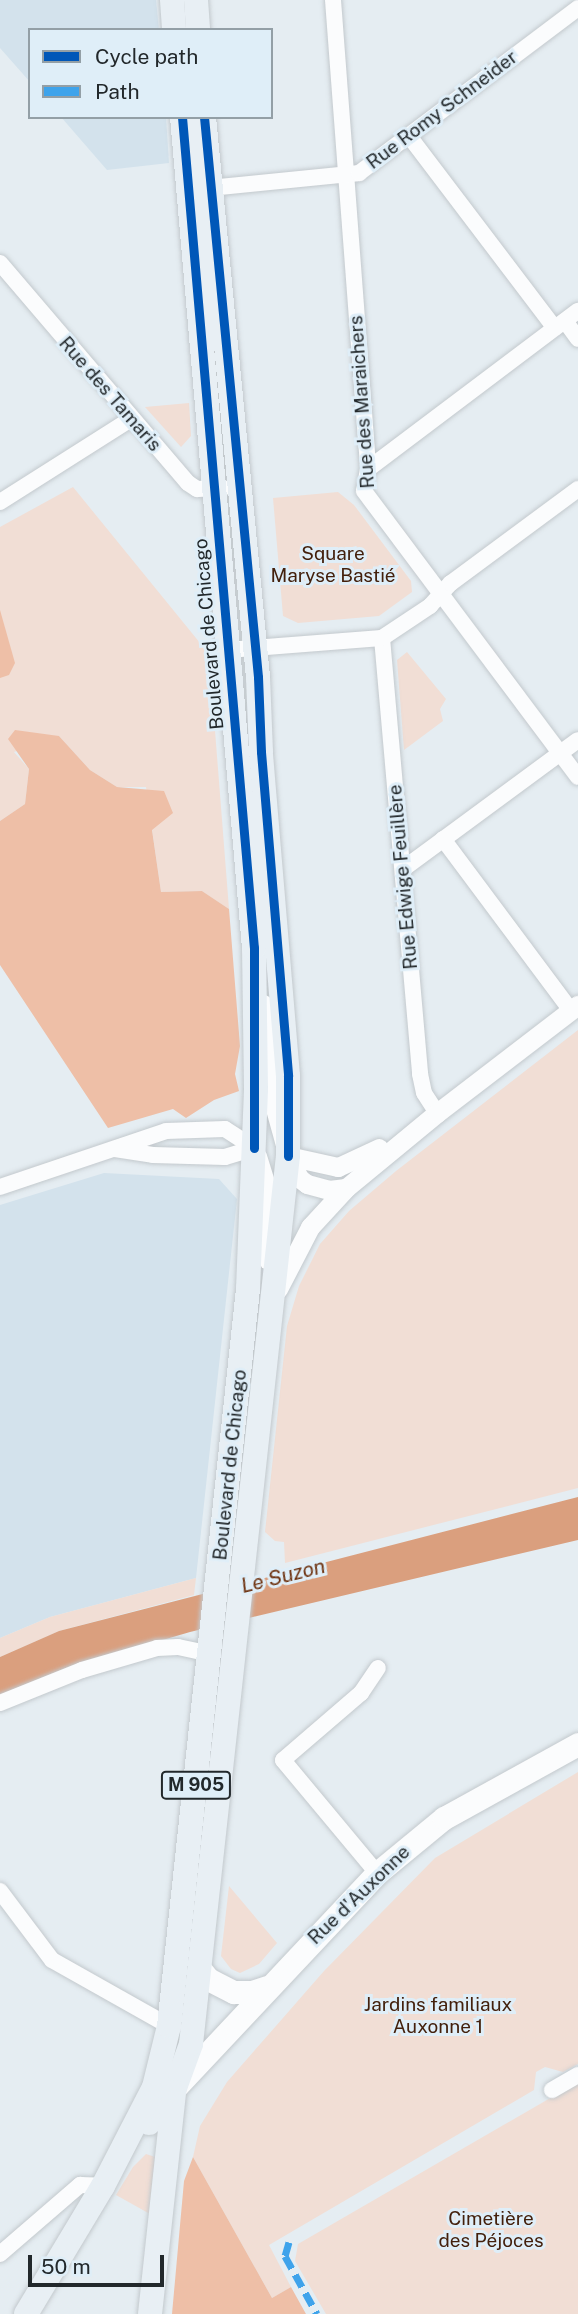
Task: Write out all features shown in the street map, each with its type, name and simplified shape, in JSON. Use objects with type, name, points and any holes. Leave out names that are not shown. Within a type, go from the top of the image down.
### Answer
[{"type":"main road","points":[[172,0],[174,28]]},
{"type":"main road","points":[[196,0],[198,28]]},
{"type":"main road","name":"Boulevard de Chicago","points":[[174,2088],[191,2044],[200,1969],[219,1642],[218,1576],[245,1332],[254,1148],[254,948],[182,119]]},
{"type":"main road","name":"Boulevard de Chicago","points":[[103,2186],[154,2087],[169,2026],[219,1642],[242,1570],[288,1156],[288,1076],[255,648],[204,119]]},
{"type":"main road","points":[[254,1148],[288,1156]]},
{"type":"main road","name":"Rue d'Auxonne","points":[[174,2088],[377,1872],[444,1818],[578,1744]]},
{"type":"main road","points":[[150,2314],[187,1966],[179,1935]]},
{"type":"main road","points":[[200,1969],[208,1979],[234,1992],[252,1992],[267,1987]]},
{"type":"main road","points":[[26,2314],[103,2186],[174,2088]]},
{"type":"street","name":"Rue des Maraichers","points":[[333,0],[369,469],[364,491],[578,777]]},
{"type":"street","name":"Rue Romy Schneider","points":[[210,188],[359,173],[578,8]]},
{"type":"street","points":[[409,136],[566,320],[578,339]]},
{"type":"street","name":"Rue des Tamaris","points":[[0,263],[192,488],[240,487]]},
{"type":"street","points":[[369,469],[566,320]]},
{"type":"street","points":[[0,502],[131,419]]},
{"type":"street","points":[[228,650],[382,638],[430,606],[451,583],[578,489]]},
{"type":"street","name":"Rue Edwige Feuillère","points":[[382,638],[420,1074],[424,1093],[437,1113]]},
{"type":"street","points":[[403,869],[578,740]]},
{"type":"street","points":[[272,1303],[287,1268],[310,1227],[346,1188],[437,1113],[574,1008],[443,839]]},
{"type":"street","points":[[254,948],[271,1050],[274,1105],[288,1156],[299,1178],[307,1184],[329,1190],[346,1188]]},
{"type":"street","points":[[288,1156],[344,1167],[437,1113]]},
{"type":"street","points":[[0,1187],[152,1133],[225,1129],[254,1148],[268,1191],[267,1228],[272,1303]]},
{"type":"street","points":[[113,1149],[153,1155],[225,1157],[254,1148]]},
{"type":"street","points":[[0,1703],[82,1670],[157,1648],[219,1642]]},
{"type":"street","points":[[377,1872],[283,1760],[361,1693],[378,1668]]},
{"type":"street","points":[[0,1891],[52,1960],[169,2026]]},
{"type":"street","points":[[552,2090],[578,2075]]},
{"type":"street","points":[[0,2254],[80,2185],[103,2186]]},
{"type":"shaded area","points":[[0,0],[156,0],[159,28],[28,28],[28,80],[0,48]]},
{"type":"shaded area","points":[[63,119],[166,119],[169,163],[107,170]]},
{"type":"shaded area","points":[[0,610],[15,663],[9,675],[0,678]]},
{"type":"shaded area","points":[[15,730],[59,736],[90,770],[117,787],[164,791],[173,813],[152,830],[161,892],[202,891],[229,909],[240,1046],[235,1074],[239,1091],[214,1100],[186,1118],[173,1109],[108,1128],[0,965],[0,821],[25,804],[29,769],[8,739]]},
{"type":"shaded area","points":[[104,1173],[219,1179],[237,1199],[196,1578],[50,1617],[0,1638],[0,1205]]},
{"type":"shaded area","points":[[193,2157],[272,2298],[291,2287],[306,2314],[172,2314],[184,2181]]},
{"type":"green space","points":[[189,403],[191,436],[181,447],[145,407]]},
{"type":"green space","points":[[73,487],[209,654],[229,909],[202,891],[161,892],[146,787],[117,787],[90,770],[59,736],[14,752],[29,769],[25,804],[0,821],[0,527]]},
{"type":"green space","name":"Square Maryse Bastié","points":[[338,492],[354,505],[411,581],[412,592],[379,616],[298,623],[283,616],[273,498]]},
{"type":"green space","points":[[407,652],[446,699],[440,709],[443,721],[404,750],[397,660]]},
{"type":"green space","points":[[578,1030],[578,1488],[285,1563],[284,1542],[275,1541],[265,1532],[287,1326],[299,1286],[320,1244],[349,1211],[396,1171]]},
{"type":"green space","points":[[196,1578],[194,1595],[59,1631],[0,1657],[0,1638],[50,1617]]},
{"type":"green space","name":"Jardins familiaux Auxonne 1","points":[[578,1772],[578,2064],[563,2072],[545,2067],[536,2072],[534,2090],[269,2245],[291,2287],[272,2298],[193,2157],[200,2126],[227,2082],[324,1971],[435,1858]]},
{"type":"green space","points":[[229,1886],[277,1943],[259,1964],[240,1973],[231,1969],[221,1956]]},
{"type":"green space","name":"Cimetière des Péjoces","points":[[578,2082],[578,2314],[326,2314],[295,2261],[298,2244]]},
{"type":"green space","points":[[146,2154],[155,2157],[150,2214],[116,2195],[133,2167]]},
{"type":"water","name":"Le Suzon","points":[[578,1497],[578,1540],[190,1632],[98,1659],[0,1697],[0,1657],[59,1631]]},
{"type":"marked path","points":[[289,2242],[285,2256],[317,2314]]},
{"type":"cycle path","points":[[182,119],[254,948],[254,1148]]},
{"type":"cycle path","points":[[204,119],[258,677],[261,752],[288,1076],[288,1156]]}]
